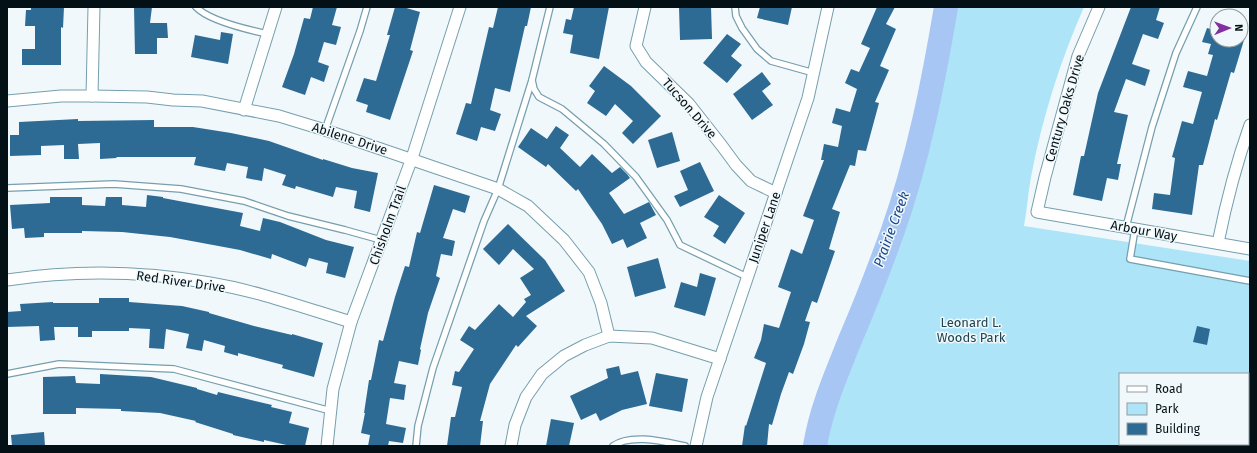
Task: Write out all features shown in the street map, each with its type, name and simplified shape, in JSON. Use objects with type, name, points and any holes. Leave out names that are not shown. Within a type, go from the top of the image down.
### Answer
[{"type":"street","points":[[92,96],[94,7]]},
{"type":"street","points":[[244,110],[276,7]]},
{"type":"street","name":"Chisholm Trail","points":[[327,446],[333,389],[351,322],[412,158],[460,7]]},
{"type":"street","name":"Tucson Drive","points":[[645,7],[636,46],[646,62],[689,104],[736,166],[751,181],[776,193]]},
{"type":"street","name":"Juniper Lane","points":[[696,446],[707,396],[808,98],[828,7]]},
{"type":"street","name":"Century Oaks Drive","points":[[1037,212],[1078,56],[1098,7]]},
{"type":"street","name":"Abilene Drive","points":[[7,101],[61,96],[147,96],[173,100],[202,101],[279,116],[412,158],[498,189],[528,206],[564,240],[589,272],[601,303],[609,336]]},
{"type":"street","points":[[1218,243],[1233,178],[1250,125]]},
{"type":"street","name":"Arbour Way","points":[[1037,212],[1250,249]]},
{"type":"street","name":"Red River Drive","points":[[7,280],[26,277],[119,273],[165,276],[225,286],[351,322]]},
{"type":"street","points":[[512,446],[515,425],[526,397],[542,374],[564,356],[585,344],[609,336],[652,338],[720,359]]},
{"type":"lane","points":[[196,7],[201,13],[216,19],[248,30],[268,34]]},
{"type":"lane","points":[[325,130],[367,7]]},
{"type":"lane","points":[[416,446],[418,426],[433,368],[484,221],[498,189],[532,80],[550,7]]},
{"type":"lane","points":[[736,7],[736,16],[742,28],[757,49],[771,61],[814,73]]},
{"type":"lane","points":[[1197,7],[1176,53],[1152,127],[1131,228],[1130,259],[1250,281]]},
{"type":"lane","points":[[532,80],[534,89],[539,97],[562,109],[604,144],[636,177],[667,220],[680,245],[747,277]]},
{"type":"lane","points":[[7,188],[114,184],[181,189],[244,201],[288,216],[381,240]]},
{"type":"lane","points":[[7,374],[59,364],[174,370],[331,411]]},
{"type":"lane","points":[[613,446],[620,441],[637,440],[662,441],[685,446]]},
{"type":"green space","name":"Leonard L. Woods Park","points":[[937,7],[1084,7],[1067,48],[1046,112],[1035,155],[1024,226],[1250,261],[1250,446],[809,446],[812,418],[854,306],[884,234],[920,109]]},
{"type":"building","points":[[31,7],[64,7],[63,28],[61,27],[61,65],[22,65],[22,49],[35,49],[35,26],[25,26],[26,10],[31,10]]},
{"type":"building","points":[[134,7],[152,7],[150,23],[167,23],[168,38],[157,38],[157,54],[135,54]]},
{"type":"building","points":[[313,7],[337,7],[332,25],[341,27],[336,45],[324,42],[318,62],[329,66],[324,82],[311,77],[305,95],[282,87],[294,54],[304,18],[310,19]]},
{"type":"building","points":[[395,7],[403,7],[420,12],[410,50],[413,51],[390,120],[366,112],[368,105],[356,101],[364,78],[376,81],[390,35],[387,35]]},
{"type":"building","points":[[498,7],[531,7],[527,26],[525,26],[510,92],[495,88],[490,110],[501,114],[495,131],[481,127],[477,141],[456,134],[466,103],[471,104],[489,27],[493,28]]},
{"type":"building","points":[[574,7],[609,7],[599,59],[570,53],[573,35],[563,33],[566,19],[571,20]]},
{"type":"building","points":[[679,7],[711,7],[712,39],[680,40]]},
{"type":"building","points":[[760,7],[792,7],[788,25],[757,18]]},
{"type":"building","points":[[877,7],[895,7],[886,24],[896,29],[880,66],[889,70],[875,102],[879,103],[866,151],[858,150],[855,166],[850,165],[832,209],[840,212],[829,249],[835,251],[817,303],[812,301],[805,321],[810,322],[793,374],[789,372],[772,425],[769,424],[767,446],[742,446],[745,425],[746,426],[766,363],[754,358],[761,340],[764,324],[779,328],[791,292],[778,287],[791,249],[802,254],[814,220],[803,216],[824,160],[821,160],[824,144],[838,147],[842,126],[832,123],[836,108],[850,112],[857,89],[845,83],[851,69],[859,72],[870,48],[861,44]]},
{"type":"building","points":[[1131,7],[1160,7],[1156,20],[1164,23],[1158,39],[1143,34],[1132,64],[1150,70],[1145,86],[1126,79],[1114,112],[1128,115],[1117,164],[1121,164],[1118,180],[1107,178],[1102,201],[1073,195],[1081,156],[1084,156],[1098,93]]},
{"type":"building","points":[[1207,28],[1209,29],[1209,44],[1202,42]]},
{"type":"building","points":[[221,32],[233,34],[228,64],[191,57],[195,35],[220,40]]},
{"type":"building","points":[[727,34],[741,44],[731,56],[742,65],[727,83],[703,63]]},
{"type":"building","points":[[1210,48],[1242,48],[1234,73],[1231,72],[1217,120],[1215,119],[1203,165],[1199,165],[1192,215],[1152,209],[1154,193],[1170,195],[1175,158],[1172,157],[1182,121],[1193,124],[1202,92],[1183,87],[1188,71],[1207,76],[1213,55],[1208,54]]},
{"type":"building","points":[[604,66],[631,86],[661,116],[633,144],[622,133],[633,121],[615,104],[606,116],[587,103],[595,91],[589,86]]},
{"type":"building","points":[[762,72],[771,84],[762,91],[773,105],[752,120],[733,94]]},
{"type":"building","points":[[78,119],[78,121],[154,120],[154,127],[193,127],[231,133],[269,141],[323,160],[378,173],[370,212],[354,208],[357,191],[336,187],[333,197],[296,186],[295,189],[282,185],[286,175],[264,168],[262,181],[246,178],[248,167],[227,163],[225,171],[194,165],[196,157],[116,157],[117,158],[100,159],[100,143],[78,144],[79,159],[64,159],[64,145],[41,146],[41,155],[10,156],[10,135],[19,135],[19,122]]},
{"type":"building","points":[[556,126],[569,135],[560,148],[580,167],[592,154],[612,173],[620,167],[627,174],[630,178],[609,193],[624,214],[649,202],[656,215],[640,223],[647,238],[627,248],[623,239],[612,244],[602,224],[578,189],[576,191],[548,164],[546,167],[518,147],[531,128],[547,139]]},
{"type":"building","points":[[672,132],[680,161],[657,168],[648,140]]},
{"type":"building","points":[[700,162],[714,191],[680,207],[674,196],[688,190],[680,171]]},
{"type":"building","points":[[434,185],[470,196],[465,213],[453,209],[443,238],[455,241],[452,256],[441,254],[436,276],[440,278],[428,313],[418,365],[399,361],[394,383],[406,385],[404,400],[390,398],[386,424],[406,428],[403,443],[389,441],[388,446],[368,446],[370,435],[361,433],[369,380],[371,380],[379,340],[383,341],[405,266],[409,267],[417,232],[420,233]]},
{"type":"building","points":[[147,195],[243,213],[240,226],[260,231],[263,218],[280,222],[326,240],[354,247],[345,278],[326,273],[328,263],[309,258],[306,267],[272,254],[271,259],[240,250],[170,237],[122,232],[82,231],[82,233],[44,233],[44,237],[25,238],[24,228],[12,229],[10,205],[50,203],[50,197],[82,197],[82,205],[105,206],[106,197],[122,197],[122,205],[146,207]]},
{"type":"building","points":[[719,195],[745,213],[725,244],[713,236],[719,226],[704,217]]},
{"type":"building","points":[[508,224],[545,260],[565,291],[526,316],[537,326],[518,347],[516,345],[490,384],[480,421],[483,421],[480,446],[447,446],[451,417],[455,417],[462,387],[452,385],[455,371],[459,372],[474,349],[460,340],[469,326],[475,330],[499,304],[513,317],[526,302],[524,299],[531,295],[520,278],[534,269],[513,249],[499,265],[483,249]]},
{"type":"building","points":[[658,258],[666,288],[635,297],[627,267]]},
{"type":"building","points":[[700,273],[716,278],[705,316],[674,307],[681,282],[697,287]]},
{"type":"building","points":[[99,298],[129,298],[129,302],[182,306],[323,343],[314,377],[282,368],[283,365],[238,353],[238,356],[224,352],[225,346],[204,340],[202,351],[186,348],[189,334],[166,329],[164,349],[149,348],[150,329],[129,328],[129,331],[92,331],[92,337],[78,337],[78,327],[54,327],[55,340],[40,341],[39,326],[7,327],[7,312],[21,311],[20,304],[53,302],[99,303]]},
{"type":"building","points":[[1197,326],[1210,329],[1207,345],[1193,342]]},
{"type":"building","points":[[619,366],[621,375],[638,371],[647,404],[622,410],[600,421],[596,413],[581,420],[570,396],[608,378],[606,369]]},
{"type":"building","points":[[656,373],[688,379],[682,412],[649,406]]},
{"type":"building","points":[[100,374],[151,377],[197,388],[217,395],[218,392],[272,405],[271,407],[292,412],[289,423],[309,428],[305,446],[291,446],[264,440],[264,442],[233,435],[195,422],[196,421],[160,413],[121,411],[121,409],[76,408],[76,414],[43,414],[43,377],[75,376],[76,383],[100,384]]},
{"type":"building","points":[[551,419],[574,423],[569,446],[546,446]]},
{"type":"building","points":[[44,432],[45,446],[12,446],[11,435]]},
{"type":"waterway","name":"Prairie Creek","points":[[815,446],[821,419],[839,366],[882,260],[910,178],[924,122],[946,7]]}]
